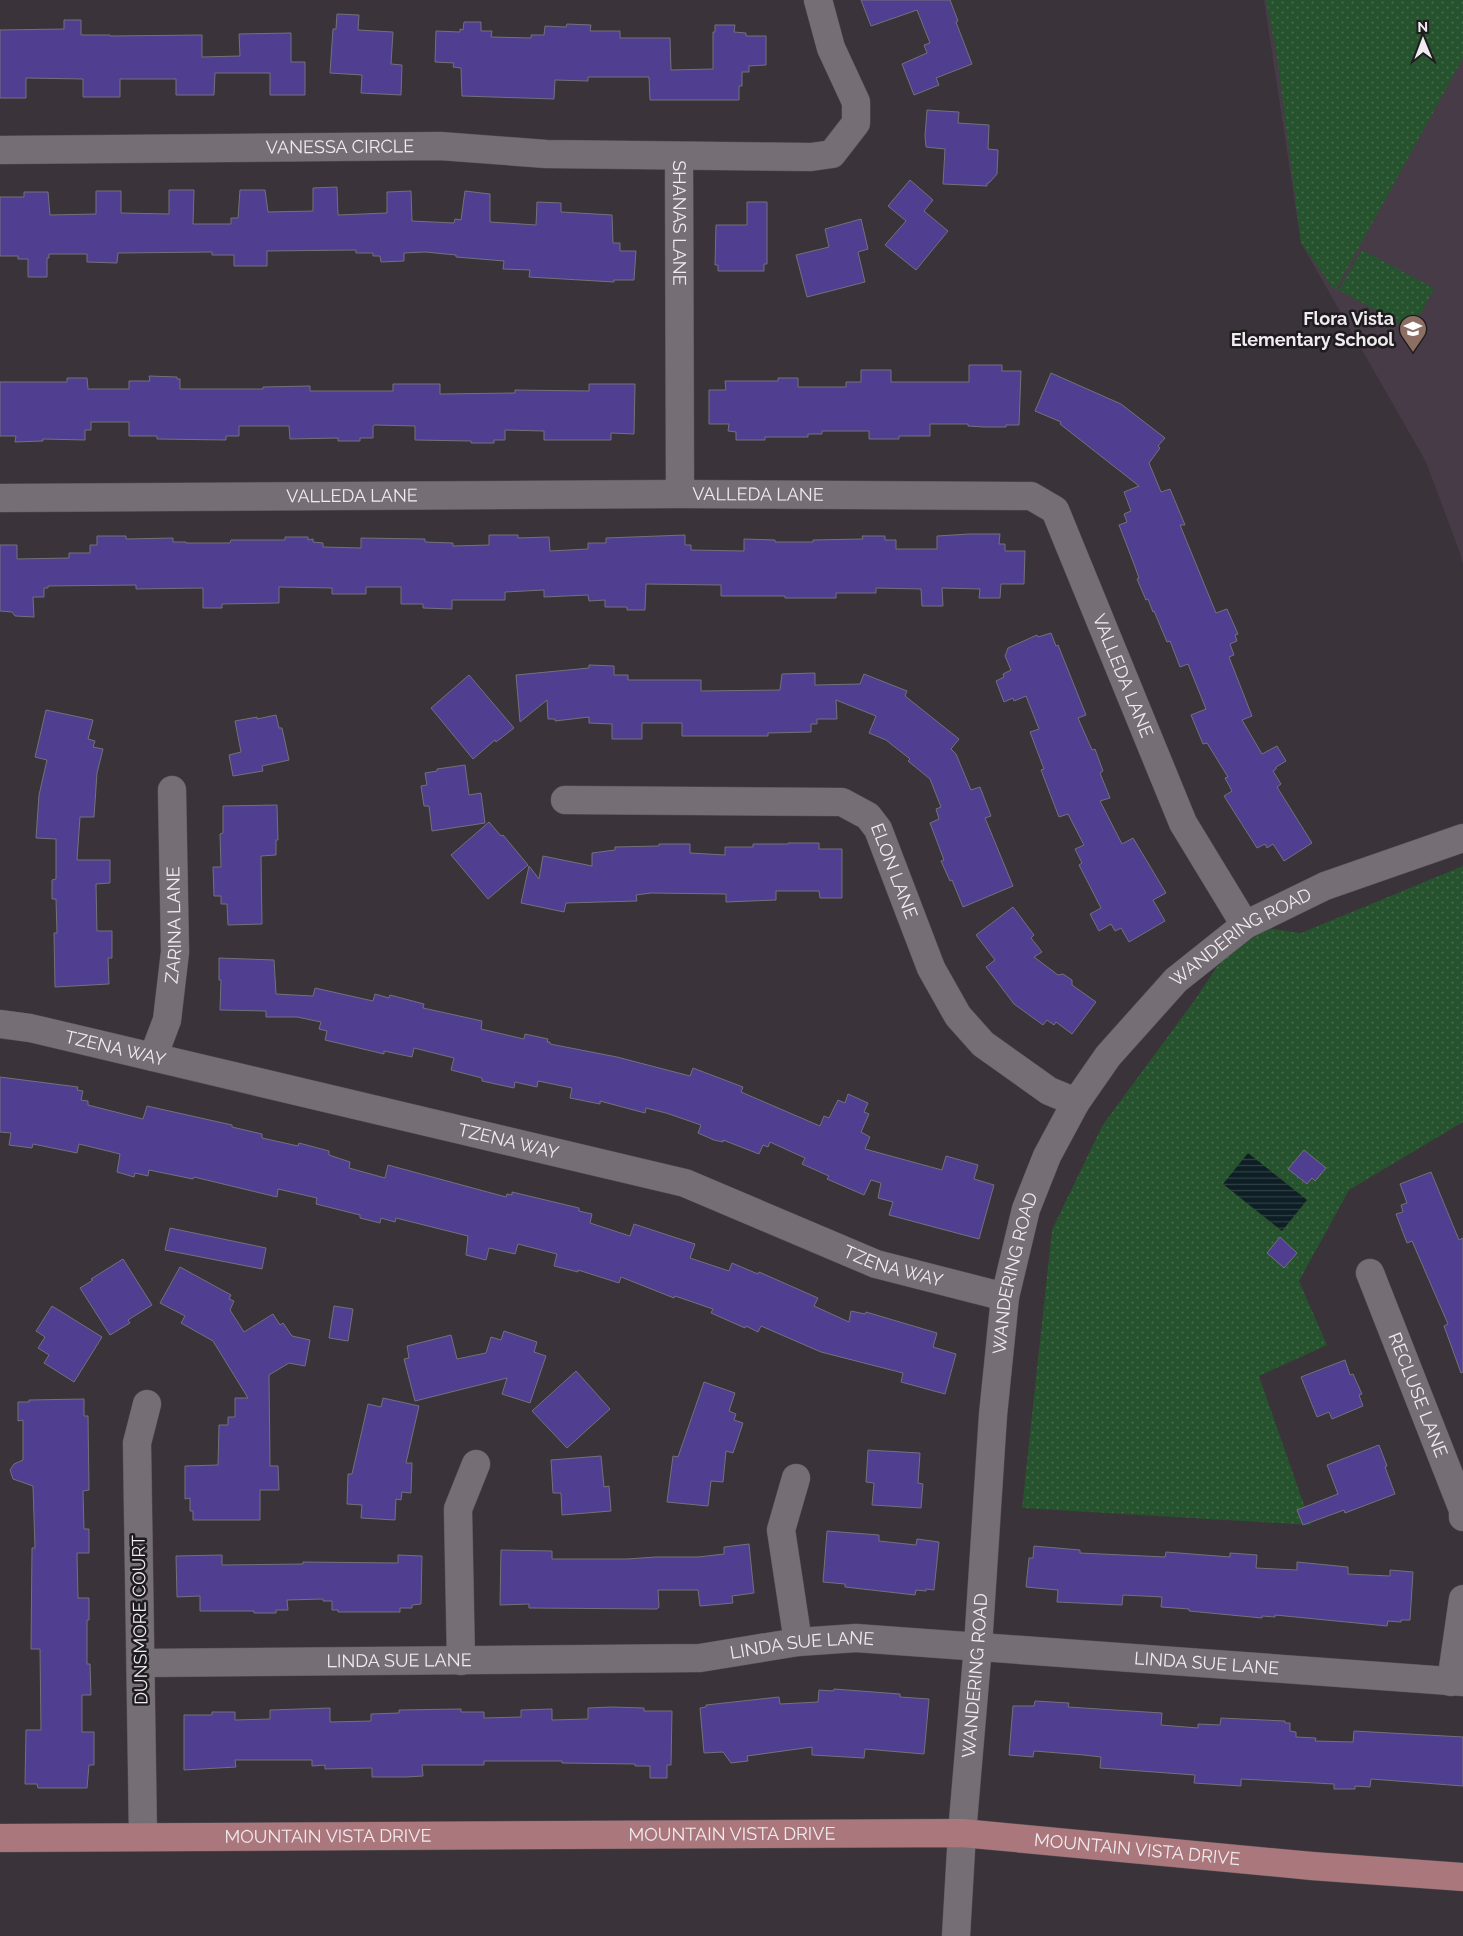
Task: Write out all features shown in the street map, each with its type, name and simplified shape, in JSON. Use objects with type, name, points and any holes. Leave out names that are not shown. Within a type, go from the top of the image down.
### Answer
[{"type":"main road","name":"MOUNTAIN VISTA DRIVE","points":[[0,1838],[962,1833],[1312,1866],[1463,1877]]},
{"type":"street","name":"SHANAS LANE","points":[[680,494],[679,157],[811,157],[832,154],[856,123],[856,102],[831,48],[818,0]]},
{"type":"street","name":"VANESSA CIRCLE","points":[[0,150],[440,146],[546,154],[679,157]]},
{"type":"street","name":"VALLEDA LANE","points":[[0,498],[680,494],[1031,496],[1055,510],[1184,824],[1245,925]]},
{"type":"street","name":"ZARINA LANE","points":[[153,1057],[167,1020],[175,952],[172,790]]},
{"type":"street","name":"ELON LANE","points":[[565,800],[842,802],[868,816],[878,829],[931,968],[958,1016],[983,1044],[1049,1091],[1076,1102]]},
{"type":"street","name":"WANDERING ROAD","points":[[956,1936],[993,1415],[1005,1297],[1026,1209],[1047,1156],[1076,1102],[1108,1056],[1176,980],[1245,925],[1325,886],[1463,838]]},
{"type":"street","name":"TZENA WAY","points":[[0,1024],[30,1028],[684,1184],[876,1264],[1005,1297]]},
{"type":"street","name":"RECLUSE LANE","points":[[1370,1273],[1463,1510],[1463,1517]]},
{"type":"street","name":"DUNSMORE COURT","points":[[143,1836],[137,1443],[147,1404]]},
{"type":"street","points":[[461,1661],[458,1509],[476,1464]]},
{"type":"street","points":[[796,1478],[781,1530],[798,1642]]},
{"type":"street","points":[[1457,1682],[1463,1599]]},
{"type":"street","name":"LINDA SUE LANE","points":[[141,1663],[700,1658],[798,1642],[856,1638],[1457,1682]]},
{"type":"shaded area","name":"Flora Vista Elementary School","points":[[1264,0],[1463,0],[1463,565],[1426,462],[1301,243]]},
{"type":"green space","points":[[1266,0],[1463,0],[1463,58],[1335,291],[1301,243],[1277,57]]},
{"type":"green space","points":[[1362,250],[1434,288],[1412,331],[1339,290]]},
{"type":"green space","points":[[1463,866],[1463,1122],[1349,1190],[1299,1281],[1327,1345],[1259,1376],[1311,1525],[1022,1508],[1052,1230],[1102,1126],[1194,1001],[1245,925],[1301,933]]},
{"type":"water","points":[[1248,1153],[1307,1200],[1282,1231],[1223,1184]]},
{"type":"building","points":[[861,0],[950,0],[972,64],[936,78],[939,85],[914,95],[902,64],[927,53],[924,45],[930,43],[917,10],[871,26]]},
{"type":"building","points":[[337,14],[359,15],[358,30],[393,32],[391,64],[402,65],[401,95],[361,93],[362,75],[330,73],[333,29],[336,29]]},
{"type":"building","points":[[64,20],[81,20],[81,35],[202,35],[202,57],[240,56],[239,34],[291,33],[291,62],[305,62],[305,95],[270,95],[270,73],[215,73],[214,95],[176,95],[176,79],[120,79],[120,97],[83,97],[83,79],[26,78],[26,98],[0,98],[0,30],[64,29]]},
{"type":"building","points":[[464,22],[481,22],[481,31],[492,31],[491,37],[531,38],[531,35],[544,35],[545,26],[566,27],[567,24],[591,25],[590,31],[620,31],[620,38],[670,38],[671,70],[713,69],[713,32],[715,32],[715,25],[735,25],[734,32],[746,33],[746,36],[766,36],[766,65],[749,66],[749,72],[742,72],[739,100],[650,100],[649,77],[588,77],[588,81],[555,80],[554,99],[462,96],[461,68],[453,67],[454,63],[435,62],[436,31],[460,32],[460,29],[463,30]]},
{"type":"building","points":[[927,110],[959,112],[958,123],[989,125],[988,149],[998,150],[997,174],[987,183],[987,186],[943,184],[945,149],[926,147]]},
{"type":"building","points":[[910,180],[933,200],[924,211],[948,231],[916,270],[885,245],[906,221],[888,206]]},
{"type":"building","points":[[337,187],[338,215],[387,213],[387,192],[411,191],[412,221],[454,223],[455,219],[461,220],[465,191],[490,194],[490,222],[536,225],[537,202],[561,203],[561,212],[612,215],[613,243],[620,243],[620,251],[636,251],[634,280],[614,280],[614,282],[529,277],[530,270],[503,269],[504,261],[425,252],[404,253],[404,261],[381,262],[380,256],[373,256],[373,253],[356,253],[356,250],[267,251],[267,266],[234,266],[234,255],[212,255],[212,252],[118,253],[117,263],[87,262],[87,254],[49,254],[49,258],[47,258],[47,277],[28,277],[28,259],[18,259],[18,256],[0,256],[0,197],[24,197],[24,192],[48,192],[50,215],[96,214],[96,191],[121,191],[121,213],[169,214],[169,190],[194,190],[193,224],[231,224],[231,218],[238,218],[240,190],[265,190],[268,212],[313,211],[313,188]]},
{"type":"building","points":[[747,202],[767,202],[767,264],[764,264],[764,271],[718,271],[718,265],[715,265],[716,225],[747,225]]},
{"type":"building","points":[[861,219],[868,249],[858,252],[865,282],[807,297],[796,255],[829,247],[825,229]]},
{"type":"building","points":[[969,365],[1002,365],[1002,371],[1021,371],[1019,425],[984,427],[968,426],[968,424],[930,424],[930,436],[899,436],[899,439],[869,439],[869,431],[822,431],[822,434],[808,434],[808,437],[765,437],[765,440],[736,440],[736,432],[728,431],[729,424],[709,424],[709,390],[726,390],[725,381],[778,381],[778,378],[798,378],[798,387],[846,387],[846,382],[861,382],[861,370],[891,370],[891,382],[969,382]]},
{"type":"building","points":[[1051,373],[1121,404],[1165,438],[1158,446],[1160,448],[1149,463],[1161,492],[1170,489],[1185,525],[1180,525],[1216,613],[1227,609],[1238,634],[1235,635],[1237,641],[1230,644],[1234,655],[1229,657],[1252,716],[1242,720],[1262,754],[1277,746],[1286,761],[1273,771],[1281,784],[1277,787],[1312,843],[1284,861],[1273,844],[1267,848],[1265,844],[1257,848],[1224,796],[1232,791],[1225,778],[1228,777],[1207,743],[1203,744],[1191,715],[1206,709],[1188,664],[1180,667],[1170,641],[1167,642],[1154,611],[1148,599],[1146,600],[1137,579],[1139,578],[1119,525],[1127,522],[1124,514],[1131,511],[1124,492],[1139,486],[1060,424],[1061,422],[1035,411]]},
{"type":"building","points":[[149,376],[177,377],[177,379],[180,379],[180,389],[263,389],[263,387],[310,386],[310,391],[393,391],[393,384],[440,384],[440,394],[515,393],[515,390],[589,391],[589,384],[635,384],[634,434],[611,433],[611,440],[544,440],[544,431],[505,430],[505,440],[494,440],[494,443],[471,443],[471,441],[415,440],[415,426],[375,425],[373,426],[373,438],[360,438],[360,441],[338,441],[338,438],[290,439],[289,426],[239,426],[239,436],[226,436],[226,440],[157,439],[157,436],[129,436],[129,422],[91,422],[91,430],[85,430],[85,440],[43,439],[43,441],[15,442],[16,436],[0,436],[0,382],[67,382],[67,378],[87,378],[88,389],[129,389],[129,381],[150,381]]},
{"type":"building","points":[[1000,534],[999,544],[1005,544],[1005,551],[1025,551],[1024,584],[1001,584],[1000,598],[979,598],[980,589],[942,588],[943,606],[922,606],[921,589],[876,588],[876,593],[836,593],[836,598],[785,598],[785,596],[721,596],[721,585],[646,584],[645,610],[627,610],[627,607],[605,607],[605,600],[589,601],[588,595],[544,597],[544,590],[505,592],[505,600],[452,600],[452,609],[423,608],[423,604],[401,604],[401,587],[366,587],[366,594],[332,594],[332,588],[279,587],[279,603],[222,604],[222,608],[203,608],[203,588],[136,589],[136,585],[48,586],[48,588],[44,588],[44,597],[33,597],[34,617],[15,616],[12,612],[0,611],[0,545],[17,545],[17,559],[69,558],[69,553],[90,553],[90,545],[97,545],[97,536],[126,536],[126,539],[173,538],[173,542],[186,543],[230,543],[231,540],[285,540],[285,537],[308,537],[308,540],[313,539],[313,542],[323,543],[323,547],[361,548],[361,538],[425,539],[425,542],[453,543],[453,546],[489,545],[489,535],[518,535],[518,538],[549,537],[550,551],[588,549],[588,543],[606,543],[606,538],[685,535],[685,545],[691,545],[691,550],[744,551],[744,539],[775,540],[775,542],[813,542],[813,540],[863,539],[862,536],[885,536],[885,540],[896,540],[896,549],[937,549],[937,536]]},
{"type":"building","points":[[1051,633],[1056,646],[1058,645],[1086,715],[1078,718],[1092,750],[1095,749],[1103,771],[1100,773],[1110,798],[1100,801],[1122,844],[1133,838],[1166,893],[1153,900],[1165,921],[1129,942],[1121,928],[1115,931],[1111,924],[1099,931],[1090,914],[1101,908],[1079,865],[1082,863],[1075,849],[1084,845],[1068,814],[1059,817],[1041,770],[1044,769],[1030,732],[1039,729],[1026,696],[1014,701],[1013,698],[1004,702],[996,681],[1004,677],[1003,674],[1011,670],[1005,656],[1008,648],[1037,635],[1038,637]]},
{"type":"building","points":[[589,665],[614,666],[614,675],[628,675],[628,680],[701,680],[701,691],[780,690],[782,674],[815,673],[815,685],[860,684],[864,674],[907,691],[905,696],[959,739],[951,749],[956,754],[971,790],[980,787],[991,816],[985,818],[1013,886],[963,907],[952,880],[950,881],[941,861],[944,860],[930,823],[939,819],[936,809],[941,807],[930,779],[908,761],[910,759],[886,740],[869,733],[876,716],[836,700],[837,719],[817,719],[817,724],[811,724],[811,732],[768,733],[768,736],[682,736],[682,723],[642,723],[642,739],[612,739],[612,724],[589,723],[589,717],[555,721],[555,719],[548,719],[547,700],[520,722],[516,675],[589,668]]},
{"type":"building","points":[[469,675],[514,728],[496,742],[495,740],[473,759],[431,708]]},
{"type":"building","points":[[46,710],[93,720],[88,739],[95,741],[93,747],[103,749],[97,773],[94,817],[80,817],[77,860],[110,860],[110,883],[96,884],[97,931],[112,931],[112,958],[108,958],[109,984],[55,987],[54,933],[57,933],[56,899],[52,899],[52,880],[56,879],[56,839],[36,838],[39,795],[47,760],[35,757]]},
{"type":"building","points":[[276,715],[279,728],[282,728],[289,760],[262,766],[263,771],[233,776],[229,755],[241,752],[235,721]]},
{"type":"building","points":[[465,765],[469,795],[481,793],[485,823],[432,831],[429,806],[424,806],[421,786],[427,785],[425,773],[437,771],[437,769]]},
{"type":"building","points":[[277,805],[278,840],[276,840],[276,855],[261,856],[262,924],[228,925],[227,904],[221,904],[221,896],[214,896],[213,867],[221,867],[220,834],[223,833],[223,806]]},
{"type":"building","points":[[489,822],[501,836],[503,835],[528,865],[488,899],[451,855]]},
{"type":"building","points":[[819,843],[819,849],[842,849],[842,898],[820,898],[819,891],[776,891],[776,900],[726,902],[726,894],[651,893],[636,895],[637,901],[566,903],[564,912],[521,903],[529,866],[539,879],[543,856],[592,866],[592,853],[615,850],[615,847],[690,844],[690,853],[725,855],[725,847],[753,847],[753,844]]},
{"type":"building","points":[[1013,907],[1034,935],[1031,938],[1042,952],[1034,957],[1058,975],[1063,974],[1072,980],[1072,985],[1096,1002],[1072,1034],[1056,1022],[1054,1025],[1047,1020],[1043,1025],[1014,1004],[986,967],[995,960],[976,935]]},
{"type":"building","points":[[219,958],[274,960],[276,994],[313,996],[315,988],[373,1001],[375,994],[389,998],[390,995],[424,1004],[423,1008],[482,1021],[481,1029],[524,1039],[525,1034],[548,1039],[547,1042],[550,1042],[550,1044],[617,1057],[690,1076],[693,1068],[743,1087],[741,1092],[820,1126],[824,1116],[829,1118],[838,1100],[845,1103],[848,1094],[868,1103],[864,1112],[869,1114],[861,1132],[870,1137],[865,1149],[942,1170],[946,1156],[978,1165],[974,1179],[994,1185],[979,1239],[889,1215],[893,1202],[878,1198],[881,1183],[871,1180],[864,1195],[827,1179],[829,1176],[802,1164],[805,1158],[770,1142],[768,1147],[763,1145],[759,1154],[723,1140],[723,1142],[714,1140],[698,1133],[701,1125],[666,1113],[646,1108],[645,1113],[600,1101],[600,1104],[570,1098],[572,1088],[538,1081],[537,1087],[515,1082],[514,1088],[482,1081],[482,1078],[451,1070],[454,1058],[414,1048],[412,1057],[384,1051],[384,1054],[325,1040],[327,1031],[319,1029],[321,1022],[297,1017],[266,1017],[266,1011],[220,1010],[221,980],[219,980]]},
{"type":"building","points":[[0,1077],[78,1087],[77,1090],[83,1091],[81,1100],[88,1101],[88,1105],[143,1119],[147,1106],[232,1125],[232,1127],[262,1134],[262,1138],[298,1146],[299,1143],[329,1151],[329,1155],[350,1162],[349,1168],[385,1178],[388,1165],[506,1197],[507,1194],[512,1195],[512,1192],[579,1208],[579,1211],[592,1214],[590,1223],[630,1236],[634,1224],[695,1244],[690,1258],[729,1271],[732,1263],[758,1274],[759,1272],[818,1298],[814,1306],[849,1322],[851,1311],[865,1314],[866,1312],[937,1333],[933,1347],[956,1354],[945,1394],[901,1382],[903,1373],[821,1352],[761,1326],[758,1332],[746,1326],[745,1328],[711,1313],[713,1309],[675,1296],[674,1298],[621,1277],[619,1283],[578,1270],[578,1272],[554,1266],[557,1254],[518,1244],[515,1254],[489,1248],[486,1260],[466,1255],[468,1236],[396,1218],[395,1222],[381,1218],[380,1223],[360,1218],[360,1215],[316,1204],[317,1198],[278,1189],[277,1197],[194,1177],[193,1179],[149,1170],[148,1176],[135,1173],[134,1177],[117,1172],[120,1154],[79,1144],[77,1153],[33,1144],[32,1148],[9,1145],[11,1133],[0,1132]]},
{"type":"building","points":[[1304,1150],[1326,1168],[1315,1181],[1312,1178],[1307,1184],[1288,1169]]},
{"type":"building","points":[[1431,1172],[1459,1240],[1463,1238],[1463,1372],[1461,1373],[1444,1326],[1448,1324],[1412,1241],[1407,1243],[1396,1214],[1403,1212],[1401,1205],[1407,1203],[1400,1184]]},
{"type":"building","points":[[170,1228],[266,1248],[262,1269],[165,1250]]},
{"type":"building","points":[[1280,1237],[1297,1253],[1284,1268],[1267,1253]]},
{"type":"building","points":[[123,1259],[152,1305],[128,1320],[130,1323],[110,1335],[80,1288]]},
{"type":"building","points":[[180,1267],[231,1295],[229,1299],[234,1301],[230,1310],[244,1332],[273,1314],[280,1325],[283,1323],[292,1336],[310,1340],[305,1366],[289,1363],[269,1375],[270,1466],[278,1466],[279,1490],[260,1490],[260,1520],[193,1520],[193,1511],[190,1511],[190,1498],[185,1499],[185,1466],[218,1465],[219,1425],[228,1425],[228,1417],[235,1417],[235,1398],[248,1398],[213,1341],[181,1323],[185,1316],[160,1303]]},
{"type":"building","points":[[52,1306],[102,1337],[74,1382],[44,1363],[49,1355],[38,1348],[45,1337],[36,1331]]},
{"type":"building","points":[[334,1306],[353,1309],[348,1341],[329,1338]]},
{"type":"building","points":[[504,1331],[537,1342],[534,1352],[546,1356],[530,1403],[502,1394],[507,1378],[415,1401],[404,1359],[409,1358],[407,1346],[451,1335],[457,1359],[486,1353],[491,1337],[501,1340]]},
{"type":"building","points":[[1345,1360],[1350,1375],[1353,1374],[1362,1394],[1359,1395],[1363,1406],[1332,1419],[1329,1412],[1317,1417],[1301,1377]]},
{"type":"building","points":[[576,1371],[610,1409],[567,1448],[532,1411]]},
{"type":"building","points":[[704,1382],[735,1393],[729,1411],[736,1414],[734,1420],[743,1423],[733,1453],[726,1451],[723,1482],[711,1481],[708,1506],[667,1502],[673,1456],[678,1457]]},
{"type":"building","points":[[383,1398],[419,1406],[406,1463],[412,1463],[411,1493],[402,1492],[401,1500],[396,1499],[395,1520],[361,1518],[362,1505],[347,1504],[348,1474],[352,1474],[368,1404],[381,1407]]},
{"type":"building","points":[[84,1399],[84,1416],[88,1416],[89,1490],[83,1491],[84,1529],[89,1529],[89,1553],[77,1553],[78,1598],[89,1598],[87,1664],[90,1664],[91,1695],[82,1695],[82,1732],[94,1732],[94,1765],[89,1765],[87,1788],[38,1788],[37,1784],[25,1784],[26,1730],[41,1730],[40,1649],[31,1649],[32,1548],[35,1548],[33,1486],[13,1479],[10,1470],[14,1464],[23,1460],[23,1420],[18,1421],[18,1402]]},
{"type":"building","points":[[1379,1445],[1395,1494],[1345,1513],[1344,1510],[1303,1525],[1297,1510],[1338,1494],[1327,1465]]},
{"type":"building","points":[[868,1450],[920,1453],[918,1483],[923,1484],[921,1508],[872,1505],[874,1483],[866,1482]]},
{"type":"building","points":[[601,1456],[604,1487],[609,1486],[611,1511],[562,1515],[561,1493],[553,1493],[551,1460]]},
{"type":"building","points":[[827,1531],[879,1535],[879,1541],[916,1545],[917,1539],[939,1542],[934,1590],[916,1590],[915,1595],[845,1587],[845,1584],[823,1582]]},
{"type":"building","points":[[749,1544],[754,1593],[732,1596],[733,1603],[700,1606],[698,1590],[658,1590],[659,1607],[657,1609],[529,1608],[529,1604],[500,1605],[501,1550],[552,1551],[552,1559],[627,1559],[698,1557],[724,1554],[724,1547]]},
{"type":"building","points":[[1034,1546],[1080,1550],[1080,1553],[1165,1557],[1166,1552],[1230,1557],[1230,1553],[1257,1555],[1256,1568],[1297,1570],[1297,1562],[1348,1567],[1348,1574],[1390,1576],[1390,1570],[1413,1572],[1410,1620],[1401,1620],[1401,1622],[1388,1621],[1387,1626],[1275,1615],[1275,1617],[1262,1616],[1262,1618],[1161,1607],[1162,1597],[1123,1595],[1122,1605],[1057,1602],[1058,1590],[1026,1587],[1029,1558],[1033,1558]]},
{"type":"building","points":[[222,1555],[222,1565],[303,1564],[303,1562],[398,1563],[398,1555],[422,1556],[421,1604],[412,1605],[412,1608],[400,1608],[400,1612],[338,1612],[338,1610],[332,1610],[332,1601],[323,1601],[323,1599],[287,1600],[288,1610],[276,1610],[276,1613],[254,1613],[254,1611],[200,1611],[200,1596],[177,1597],[176,1556]]},
{"type":"building","points":[[834,1689],[900,1694],[900,1697],[929,1699],[924,1754],[865,1749],[864,1758],[812,1755],[812,1747],[747,1756],[748,1761],[731,1763],[723,1752],[704,1753],[700,1708],[706,1707],[706,1705],[779,1697],[780,1704],[818,1702],[819,1690],[833,1691]]},
{"type":"building","points":[[1035,1701],[1069,1703],[1068,1707],[1162,1713],[1161,1725],[1198,1728],[1198,1724],[1220,1725],[1221,1718],[1285,1721],[1285,1723],[1290,1723],[1290,1731],[1296,1732],[1296,1737],[1316,1738],[1315,1741],[1353,1742],[1354,1731],[1463,1737],[1463,1786],[1371,1779],[1370,1787],[1355,1786],[1355,1789],[1334,1789],[1334,1784],[1241,1779],[1241,1786],[1194,1783],[1195,1775],[1100,1768],[1101,1757],[1034,1751],[1033,1757],[1009,1755],[1013,1706],[1034,1706]]},
{"type":"building","points":[[330,1708],[330,1722],[371,1721],[371,1714],[399,1713],[399,1710],[461,1709],[461,1712],[484,1712],[484,1718],[521,1717],[521,1710],[552,1709],[552,1720],[588,1719],[588,1708],[644,1708],[644,1711],[672,1711],[671,1765],[667,1765],[667,1778],[650,1778],[650,1766],[562,1763],[562,1761],[484,1761],[484,1765],[422,1765],[423,1776],[406,1777],[372,1777],[372,1768],[325,1769],[325,1765],[312,1766],[312,1760],[235,1760],[236,1767],[184,1770],[184,1715],[212,1715],[212,1712],[235,1712],[235,1720],[270,1719],[270,1710]]},
{"type":"place","name":"Flora Vista Elementary School","points":[[1413,353]]}]
